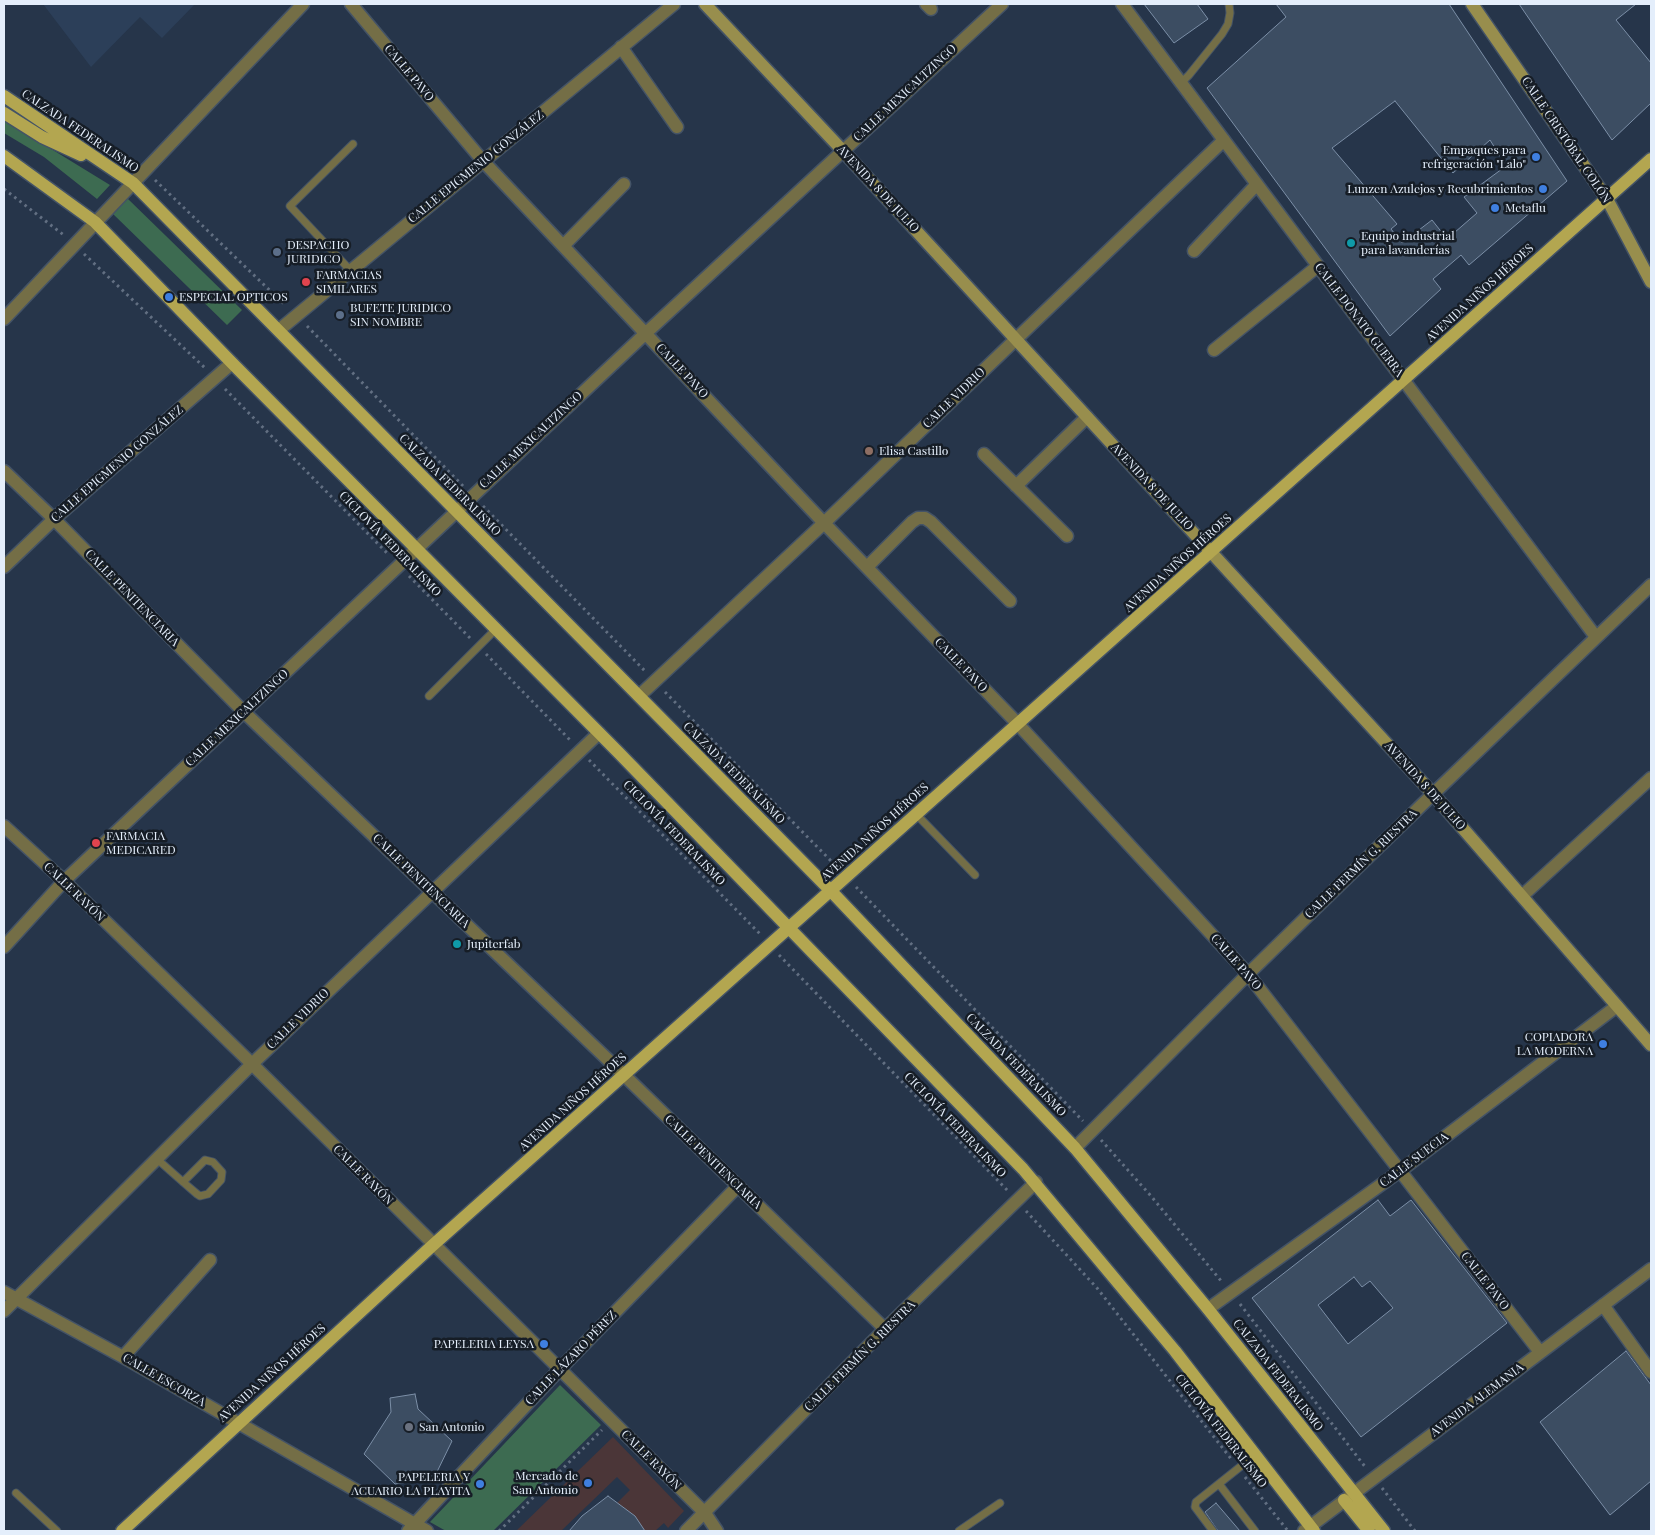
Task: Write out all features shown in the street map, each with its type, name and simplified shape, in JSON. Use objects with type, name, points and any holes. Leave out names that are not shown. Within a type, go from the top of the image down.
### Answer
[{"type":"main road","name":"CALZADA FEDERALISMO","points":[[4,96],[133,183],[831,891],[1075,1148],[1208,1309],[1349,1497],[1384,1531]]},
{"type":"main road","points":[[4,113],[42,137],[119,173]]},
{"type":"main road","points":[[4,156],[96,222],[232,363],[599,733],[1036,1182],[1175,1351],[1255,1454],[1309,1530]]},
{"type":"main road","name":"AVENIDA NIÑOS HÉROES","points":[[122,1531],[433,1245],[1651,159]]},
{"type":"main road","points":[[1349,1497],[1369,1531]]},
{"type":"street","points":[[4,319],[303,4]]},
{"type":"street","name":"CALLE PAVO","points":[[351,4],[483,161],[1018,724],[1248,974],[1540,1352]]},
{"type":"street","name":"CALLE EPIGMENIO GONZÁLEZ","points":[[278,330],[674,4]]},
{"type":"street","name":"AVENIDA 8 DE JULIO","points":[[705,4],[843,151],[1433,794],[1651,1045]]},
{"type":"street","name":"CALLE MEXICALTZINGO","points":[[4,947],[64,881],[417,549],[456,510],[1002,4]]},
{"type":"street","name":"CALLE DONATO GUERRA","points":[[1122,4],[1596,637]]},
{"type":"street","name":"CALLE CRISTÓBAL COLÓN","points":[[1472,4],[1607,199],[1651,282]]},
{"type":"street","points":[[622,47],[677,127]]},
{"type":"street","name":"CALLE VIDRIO","points":[[639,696],[1016,340],[1224,140]]},
{"type":"street","points":[[563,246],[624,184]]},
{"type":"street","points":[[1194,251],[1257,184]]},
{"type":"street","points":[[1214,350],[1318,266]]},
{"type":"street","name":"CALLE EPIGMENIO GONZÁLEZ","points":[[4,567],[54,519],[232,363]]},
{"type":"street","points":[[1016,486],[1088,417]]},
{"type":"street","points":[[984,454],[1067,536]]},
{"type":"street","name":"CALLE PENITENCIARIA","points":[[4,471],[54,519],[244,712],[624,1075],[737,1187],[886,1329]]},
{"type":"street","points":[[867,567],[912,522],[918,518],[925,518],[1010,601]]},
{"type":"street","name":"CALLE FERMÍN G. RIESTRA","points":[[1075,1148],[1248,974],[1651,585]]},
{"type":"street","name":"CALLE VIDRIO","points":[[4,1312],[252,1064],[599,733]]},
{"type":"street","points":[[1522,896],[1651,778]]},
{"type":"street","name":"CALLE RAYÓN","points":[[4,826],[64,881],[252,1064],[612,1420],[704,1513],[717,1531]]},
{"type":"street","name":"CALLE SUECIA","points":[[1208,1309],[1400,1171],[1618,1006]]},
{"type":"street","name":"CALLE FERMÍN G. RIESTRA","points":[[686,1531],[886,1329],[1036,1182]]},
{"type":"street","name":"CALLE LÁZARO PÉREZ","points":[[411,1528],[560,1369],[737,1187]]},
{"type":"street","points":[[123,1357],[210,1260]]},
{"type":"street","name":"AVENIDA ALEMANIA","points":[[1309,1530],[1349,1497],[1651,1269]]},
{"type":"street","name":"CALLE ESCORZA","points":[[4,1292],[239,1422],[411,1528],[427,1531]]},
{"type":"street","points":[[1603,1305],[1651,1372]]},
{"type":"lane","points":[[1181,83],[1189,76],[1222,34],[1228,24],[1229,4]]},
{"type":"lane","points":[[350,270],[290,206],[353,144]]},
{"type":"lane","points":[[429,696],[496,629]]},
{"type":"lane","points":[[916,814],[975,875]]},
{"type":"lane","points":[[157,1158],[183,1182],[197,1194],[204,1196],[220,1180],[222,1172],[213,1162],[205,1160],[183,1182]]},
{"type":"lane","points":[[1213,1531],[1195,1507],[1196,1502],[1255,1454]]},
{"type":"lane","points":[[1219,1484],[1254,1531]]},
{"type":"lane","points":[[16,1493],[57,1531]]},
{"type":"lane","points":[[959,1531],[1000,1503]]},
{"type":"path","name":"CICLOVÍA FEDERALISMO","points":[[4,190],[74,244],[214,378],[580,750],[1017,1201],[1097,1288],[1288,1531]]},
{"type":"path","points":[[499,1531],[612,1420]]},
{"type":"shaded area","points":[[43,4],[195,4],[162,38],[140,17],[91,67]]},
{"type":"shaded area","name":"Mercado de San Antonio","points":[[613,1437],[684,1511],[668,1528],[664,1523],[655,1531],[637,1531],[613,1507],[630,1490],[617,1477],[561,1531],[516,1531]]},
{"type":"green space","points":[[4,120],[110,185],[97,199],[44,157],[4,133]]},
{"type":"green space","points":[[127,198],[242,310],[227,325],[112,213]]},
{"type":"green space","points":[[560,1385],[601,1425],[493,1531],[446,1531],[430,1522]]},
{"type":"building","points":[[1144,4],[1197,4],[1208,19],[1174,43]]},
{"type":"building","points":[[1276,4],[1449,4],[1567,181],[1469,265],[1461,255],[1433,279],[1441,289],[1390,336],[1207,88],[1286,17]],"holes":[[[1395,101],[1453,173],[1490,140],[1506,166],[1464,197],[1477,213],[1447,239],[1432,220],[1402,243],[1391,229],[1397,224],[1332,148]]]},
{"type":"building","points":[[1519,4],[1636,4],[1616,20],[1651,63],[1651,103],[1612,140]]},
{"type":"building","points":[[1378,1200],[1390,1216],[1411,1200],[1507,1323],[1361,1437],[1252,1298]],"holes":[[[1354,1277],[1362,1287],[1370,1281],[1393,1308],[1348,1344],[1318,1305]]]},
{"type":"building","points":[[1626,1351],[1651,1385],[1651,1481],[1610,1515],[1540,1422]]},
{"type":"building","name":"San Antonio","points":[[415,1394],[418,1409],[452,1441],[434,1478],[395,1484],[364,1454],[391,1412],[390,1398]]},
{"type":"building","points":[[608,1496],[635,1516],[645,1531],[569,1531],[582,1516]]},
{"type":"building","points":[[1216,1503],[1240,1531],[1218,1531],[1205,1512]]},
{"type":"place","name":"Empaques para refrigeración \"Lalo\"","points":[[1536,157]]},
{"type":"place","name":"Lunzen Azulejos y Recubrimientos","points":[[1543,189]]},
{"type":"place","name":"Metaflu","points":[[1495,208]]},
{"type":"place","name":"Equipo industrial para lavanderías","points":[[1351,243]]},
{"type":"place","name":"DESPACHO JURIDICO","points":[[277,252]]},
{"type":"place","name":"FARMACIAS SIMILARES","points":[[306,282]]},
{"type":"place","name":"ESPECIAL OPTICOS","points":[[169,297]]},
{"type":"place","name":"BUFETE JURIDICO SIN NOMBRE","points":[[340,315]]},
{"type":"place","name":"Elisa Castillo","points":[[869,451]]},
{"type":"place","name":"FARMACIA MEDICARED","points":[[96,843]]},
{"type":"place","name":"Jupiterfab","points":[[457,944]]},
{"type":"place","name":"COPIADORA LA MODERNA","points":[[1603,1044]]},
{"type":"place","name":"PAPELERIA LEYSA","points":[[544,1344]]},
{"type":"place","name":"San Antonio","points":[[409,1427]]},
{"type":"place","name":"Mercado de San Antonio","points":[[588,1483]]},
{"type":"place","name":"PAPELERIA Y ACUARIO LA PLAYITA","points":[[480,1484]]}]
